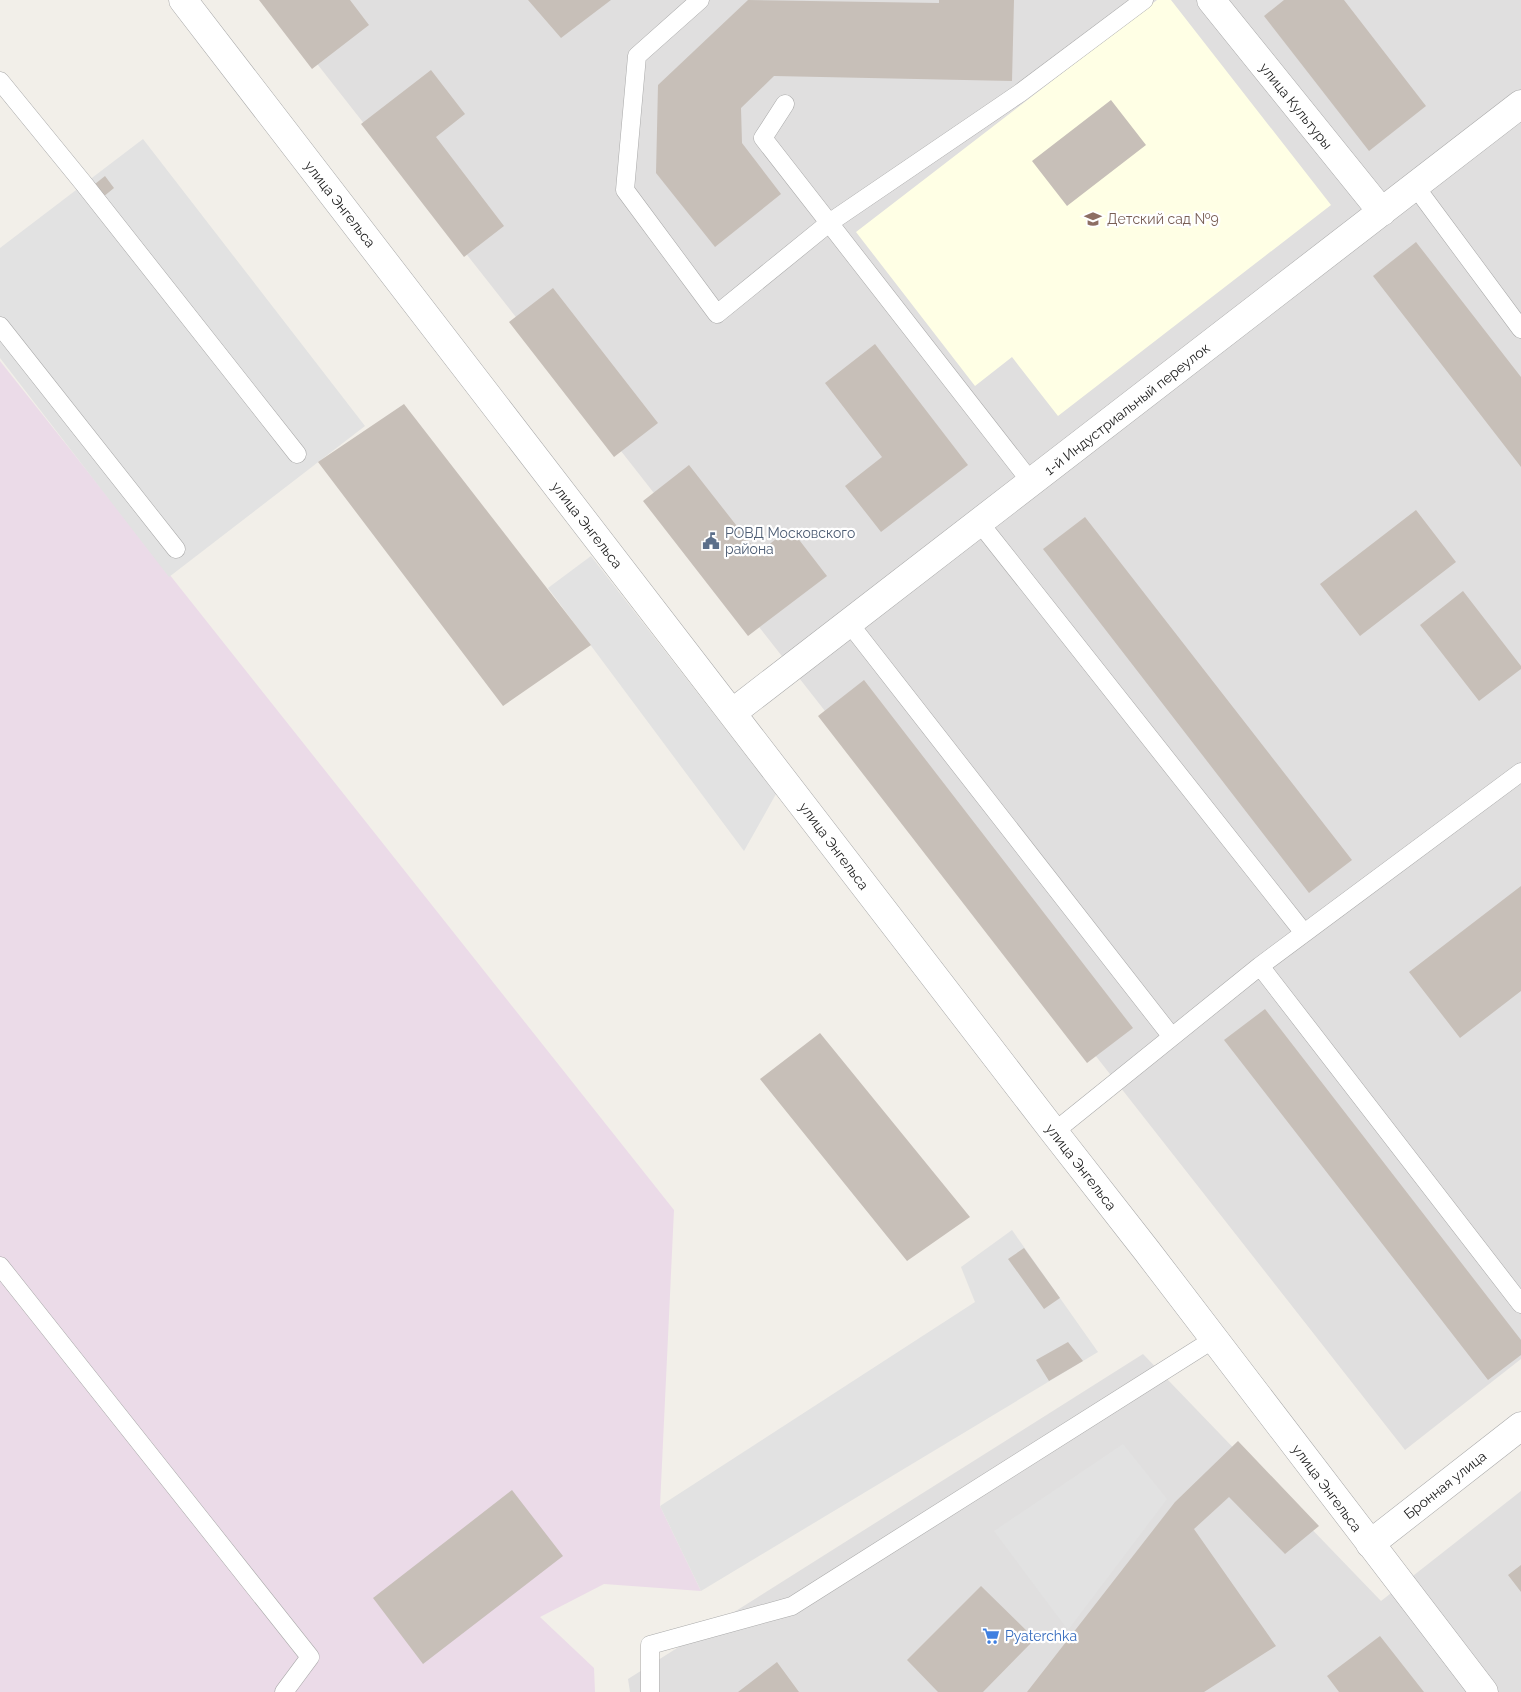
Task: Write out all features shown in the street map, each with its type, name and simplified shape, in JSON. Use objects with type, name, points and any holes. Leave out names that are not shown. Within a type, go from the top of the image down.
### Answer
[{"type":"street","name":"улица Энгельса","points":[[183,0],[708,694],[732,713],[1484,1692]]},
{"type":"street","name":"улица Культуры","points":[[1211,0],[1382,212]]},
{"type":"street","name":"1-й Индустриальный переулок","points":[[732,713],[1521,104]]},
{"type":"street","name":"Бронная улица","points":[[1370,1544],[1521,1426]]},
{"type":"lane","points":[[700,0],[637,56],[625,190],[717,314],[829,223],[1020,93],[1144,0]]},
{"type":"lane","points":[[0,81],[84,184],[297,454]]},
{"type":"lane","points":[[785,104],[764,138],[1031,482]]},
{"type":"lane","points":[[1415,186],[1521,329]]},
{"type":"lane","points":[[0,326],[176,549]]},
{"type":"lane","points":[[979,522],[1304,933]]},
{"type":"lane","points":[[850,622],[1172,1036]]},
{"type":"lane","points":[[1054,1132],[1260,966],[1521,772]]},
{"type":"lane","points":[[1260,966],[1521,1304]]},
{"type":"lane","points":[[0,1266],[310,1657],[284,1692]]},
{"type":"lane","points":[[650,1692],[650,1645],[792,1606],[1214,1339]]},
{"type":"shaded area","points":[[267,0],[1521,0],[1521,1359],[1405,1450]]},
{"type":"shaded area","name":"Детский сад №9","points":[[1157,0],[1171,0],[1331,205],[1058,416],[1012,357],[975,386],[856,232]]},
{"type":"shaded area","points":[[143,139],[365,426],[169,577],[0,358],[0,248]]},
{"type":"shaded area","points":[[0,361],[674,1210],[660,1506],[701,1591],[604,1584],[540,1617],[594,1668],[595,1692],[0,1692]]},
{"type":"shaded area","points":[[591,556],[776,794],[744,851],[548,588]]},
{"type":"shaded area","points":[[1012,1230],[1098,1352],[701,1591],[660,1506],[975,1302],[961,1267]]},
{"type":"shaded area","points":[[1143,1354],[1381,1601],[1521,1491],[1521,1692],[630,1692],[628,1679]]},
{"type":"shaded area","points":[[1123,1444],[1167,1499],[1068,1630],[994,1531]]},
{"type":"building","points":[[259,0],[350,0],[369,25],[312,69]]},
{"type":"building","points":[[528,0],[611,0],[561,38]]},
{"type":"building","points":[[748,0],[939,3],[939,0],[1014,0],[1012,81],[774,76],[741,108],[742,143],[781,194],[715,247],[656,173],[658,85]]},
{"type":"building","points":[[1284,0],[1344,0],[1426,106],[1369,151],[1264,16]]},
{"type":"building","points":[[431,70],[465,114],[436,137],[504,226],[464,257],[361,124]]},
{"type":"building","points":[[1111,100],[1146,145],[1067,206],[1032,161]]},
{"type":"building","points":[[105,176],[114,188],[103,197],[95,184]]},
{"type":"building","points":[[1416,242],[1521,377],[1521,467],[1373,276]]},
{"type":"building","points":[[553,288],[658,423],[614,457],[509,322]]},
{"type":"building","points":[[875,344],[968,465],[881,532],[845,486],[882,457],[825,383]]},
{"type":"building","points":[[404,404],[591,645],[503,706],[318,462]]},
{"type":"building","name":"РОВД Московского района","points":[[689,465],[758,553],[790,528],[827,576],[748,636],[643,501]]},
{"type":"building","points":[[1416,510],[1456,562],[1360,636],[1320,584]]},
{"type":"building","points":[[1085,517],[1352,860],[1309,893],[1043,549]]},
{"type":"building","points":[[1463,591],[1521,666],[1521,669],[1479,701],[1420,625]]},
{"type":"building","points":[[864,680],[1133,1028],[1087,1063],[818,716]]},
{"type":"building","points":[[1521,886],[1521,991],[1460,1038],[1409,972]]},
{"type":"building","points":[[1265,1009],[1521,1340],[1521,1355],[1488,1380],[1224,1040]]},
{"type":"building","points":[[820,1033],[970,1217],[907,1261],[760,1079]]},
{"type":"building","points":[[1024,1248],[1060,1298],[1044,1309],[1008,1259]]},
{"type":"building","points":[[1068,1342],[1083,1361],[1049,1381],[1036,1360]]},
{"type":"building","points":[[1238,1441],[1319,1526],[1285,1554],[1229,1497],[1194,1529],[1276,1646],[1204,1692],[1027,1692],[1175,1502]]},
{"type":"building","points":[[512,1490],[563,1556],[423,1664],[373,1598]]},
{"type":"building","points":[[1521,1565],[1521,1592],[1508,1575]]},
{"type":"building","points":[[981,1586],[1035,1639],[983,1692],[938,1692],[907,1660]]},
{"type":"building","points":[[1380,1636],[1424,1692],[1339,1692],[1327,1676]]},
{"type":"building","points":[[777,1662],[799,1692],[738,1692]]},
{"type":"place","name":"Детский сад №9","points":[[1093,219]]},
{"type":"place","name":"РОВД Московского района","points":[[711,541]]},
{"type":"place","name":"Pyaterchka","points":[[991,1636]]}]
